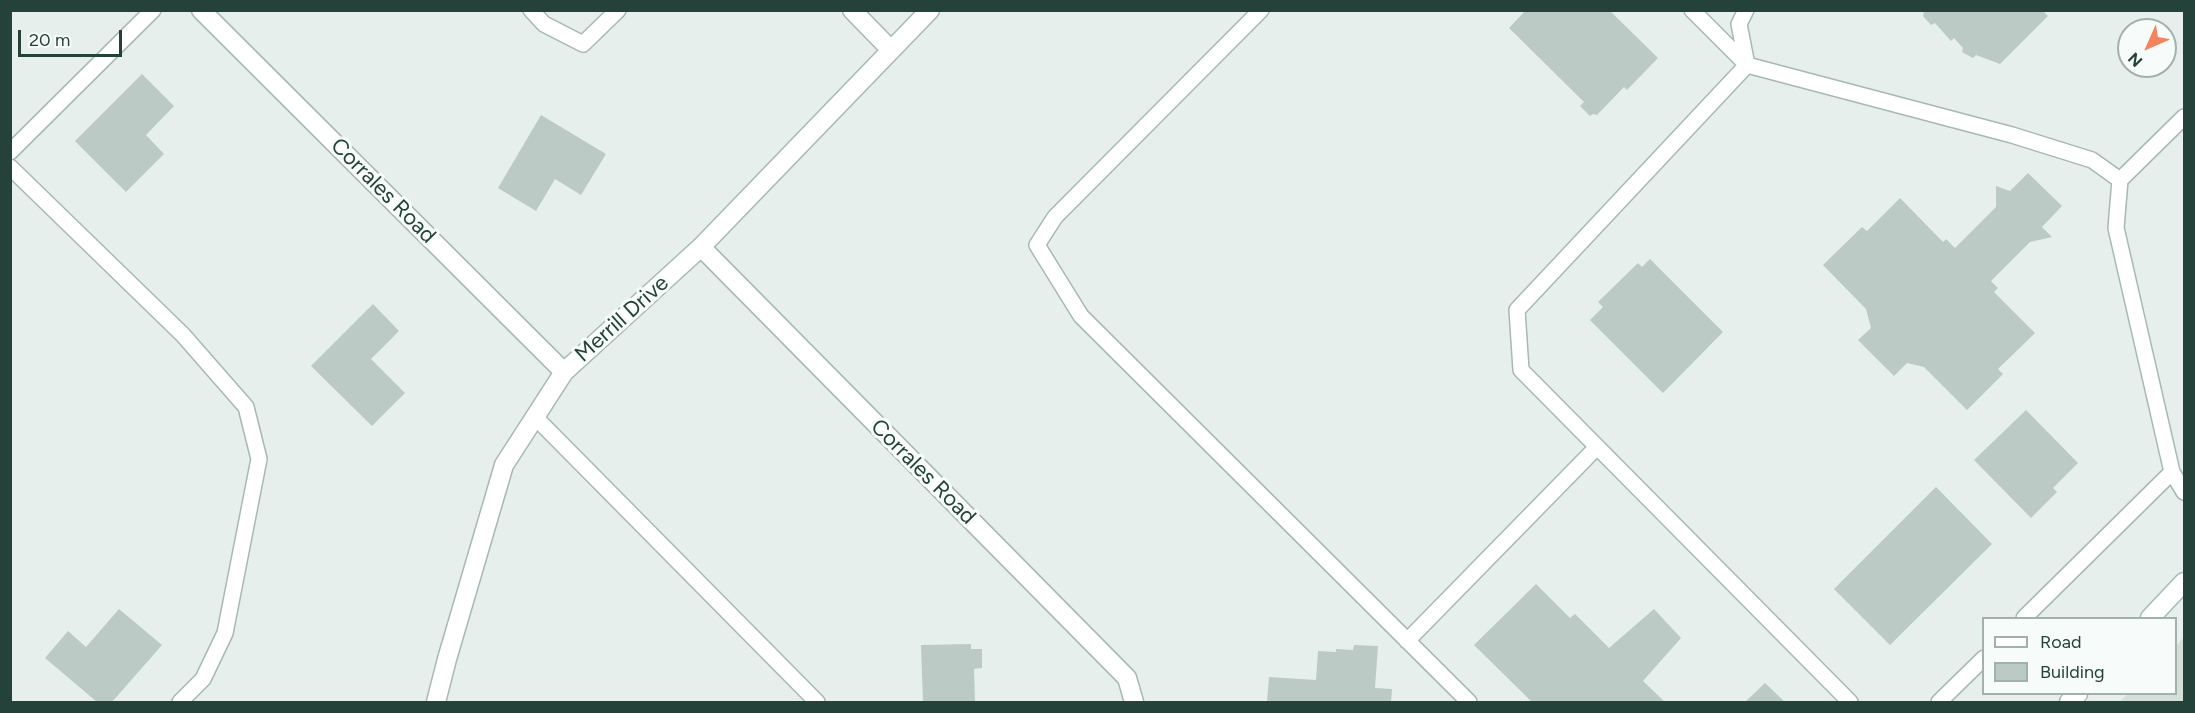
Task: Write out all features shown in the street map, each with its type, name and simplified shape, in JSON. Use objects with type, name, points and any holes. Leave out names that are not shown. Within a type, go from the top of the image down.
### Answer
[{"type":"street","name":"Corrales Road","points":[[201,10],[564,372]]},
{"type":"street","points":[[852,10],[890,50]]},
{"type":"street","name":"Merrill Drive","points":[[436,702],[504,465],[564,372],[701,247],[930,10]]},
{"type":"street","name":"Corrales Road","points":[[701,247],[1127,678],[1134,702]]},
{"type":"street","points":[[2151,617],[2184,582]]},
{"type":"lane","points":[[10,152],[153,10]]},
{"type":"lane","points":[[531,10],[544,24],[583,44],[618,10]]},
{"type":"lane","points":[[1261,10],[1055,216],[1037,245],[1081,315],[1469,702]]},
{"type":"lane","points":[[1692,10],[1747,65],[2012,135],[2092,160],[2120,180]]},
{"type":"lane","points":[[1746,10],[1738,24],[1747,65]]},
{"type":"lane","points":[[1747,65],[1517,310],[1521,370],[1850,702]]},
{"type":"lane","points":[[2184,117],[2120,180],[2116,228],[2172,472],[2184,492]]},
{"type":"lane","points":[[10,167],[183,335],[246,407],[259,459],[225,633],[203,679],[180,702]]},
{"type":"lane","points":[[535,417],[816,702]]},
{"type":"lane","points":[[1407,641],[1597,447]]},
{"type":"lane","points":[[2025,617],[2172,472]]},
{"type":"lane","points":[[1939,702],[1982,659]]},
{"type":"shaded area","points":[[2184,637],[2184,702],[2119,702],[2127,695],[2177,695],[2177,645]]},
{"type":"building","points":[[1526,10],[1609,10],[1658,58],[1627,90],[1624,87],[1597,115],[1590,116],[1580,106],[1584,102],[1509,28]]},
{"type":"building","points":[[1922,10],[2042,10],[2048,16],[2000,64],[1976,55],[1973,58],[1962,52],[1963,48],[1954,38],[1951,41],[1935,23],[1931,25],[1923,16]]},
{"type":"building","points":[[142,74],[174,106],[146,135],[164,154],[126,192],[75,141]]},
{"type":"building","points":[[541,115],[606,154],[581,195],[555,179],[536,211],[498,188]]},
{"type":"building","points":[[2028,173],[2062,206],[2042,227],[2052,237],[2030,242],[1991,281],[1998,288],[1994,292],[2035,333],[1998,369],[2003,374],[1967,410],[1924,367],[1907,363],[1894,376],[1858,340],[1871,328],[1866,309],[1823,265],[1862,227],[1867,231],[1900,198],[1943,242],[1946,239],[1955,248],[1996,207],[1996,186],[2010,191]]},
{"type":"building","points":[[1650,259],[1723,332],[1663,393],[1590,320],[1603,307],[1598,302],[1638,263],[1642,267]]},
{"type":"building","points":[[373,304],[399,331],[371,359],[405,393],[372,426],[311,366]]},
{"type":"building","points":[[2026,410],[2078,463],[2053,488],[2057,492],[2031,518],[1974,460]]},
{"type":"building","points":[[1936,487],[1992,544],[1890,645],[1834,589]]},
{"type":"building","points":[[1536,584],[1570,618],[1575,614],[1609,648],[1654,609],[1681,638],[1643,681],[1665,702],[1532,702],[1474,645]]},
{"type":"building","points":[[119,609],[162,645],[112,702],[97,702],[45,658],[68,631],[86,647]]},
{"type":"building","points":[[971,644],[971,649],[982,649],[982,668],[974,669],[975,702],[923,702],[921,645]]},
{"type":"building","points":[[1354,645],[1378,646],[1375,688],[1392,689],[1391,702],[1267,702],[1269,677],[1316,680],[1318,651],[1353,650]]},
{"type":"building","points":[[1765,683],[1785,702],[1745,702]]}]
